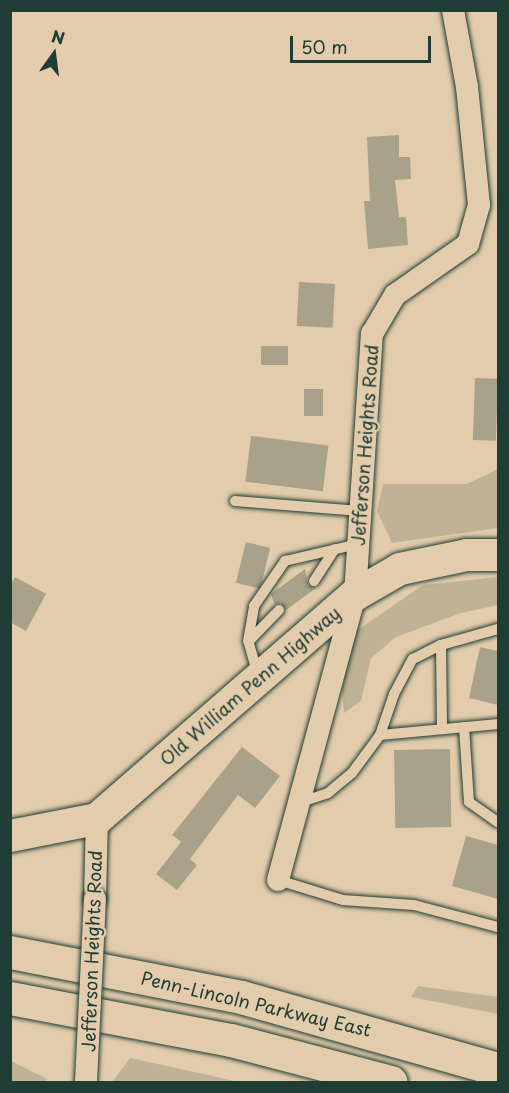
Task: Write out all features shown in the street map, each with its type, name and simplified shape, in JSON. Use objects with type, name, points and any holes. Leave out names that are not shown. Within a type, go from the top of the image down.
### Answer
[{"type":"highway","name":"Penn-Lincoln Parkway East","points":[[10,952],[241,997],[498,1069]]},
{"type":"highway","points":[[10,998],[231,1040],[391,1083]]},
{"type":"main road","name":"Old William Penn Highway","points":[[10,836],[97,819],[355,595],[400,569],[467,555],[498,555]]},
{"type":"street","name":"Jefferson Heights Road","points":[[278,880],[301,802],[355,595],[372,334],[395,295],[468,244],[479,205],[467,87],[453,10]]},
{"type":"street","name":"Jefferson Heights Road","points":[[86,1083],[97,819]]},
{"type":"lane","points":[[234,501],[360,511]]},
{"type":"lane","points":[[259,678],[248,641],[254,606],[285,561],[358,544]]},
{"type":"lane","points":[[314,581],[335,549]]},
{"type":"lane","points":[[248,641],[279,610]]},
{"type":"lane","points":[[301,802],[328,793],[352,774],[380,735],[394,694],[413,659],[441,645],[498,629]]},
{"type":"lane","points":[[441,645],[442,728]]},
{"type":"lane","points":[[380,735],[498,724]]},
{"type":"lane","points":[[464,727],[469,802],[498,822]]},
{"type":"lane","points":[[278,880],[343,900],[414,905],[498,927]]},
{"type":"shaded area","points":[[498,469],[498,528],[392,543],[377,511],[383,484],[467,484]]},
{"type":"shaded area","points":[[498,577],[498,605],[461,613],[396,637],[371,658],[361,701],[344,713],[342,691],[352,634],[423,585]]},
{"type":"shaded area","points":[[418,986],[498,997],[498,1014],[411,997]]},
{"type":"shaded area","points":[[130,1058],[213,1076],[238,1082],[112,1082]]},
{"type":"shaded area","points":[[11,1061],[47,1079],[46,1082],[11,1082]]},
{"type":"building","points":[[399,135],[399,157],[410,157],[411,179],[395,180],[399,217],[406,217],[408,245],[368,249],[364,201],[370,201],[367,137]]},
{"type":"building","points":[[299,282],[335,284],[333,328],[297,326]]},
{"type":"building","points":[[261,346],[288,346],[288,365],[261,365]]},
{"type":"building","points":[[475,378],[498,379],[496,441],[473,440]]},
{"type":"building","points":[[304,389],[323,389],[323,416],[304,416]]},
{"type":"building","points":[[251,436],[328,446],[323,491],[245,482]]},
{"type":"building","points":[[246,542],[270,548],[260,589],[236,583]]},
{"type":"building","points":[[305,569],[308,585],[316,588],[286,610],[281,603],[274,604],[271,594]]},
{"type":"building","points":[[15,577],[46,594],[26,631],[10,622],[10,586]]},
{"type":"building","points":[[480,647],[498,651],[498,705],[469,698]]},
{"type":"building","points":[[242,747],[280,776],[255,808],[238,795],[190,859],[197,865],[177,890],[156,874],[181,842],[172,835]]},
{"type":"building","points":[[450,749],[451,827],[395,828],[394,750]]},
{"type":"building","points":[[466,836],[498,845],[498,899],[452,886]]}]
